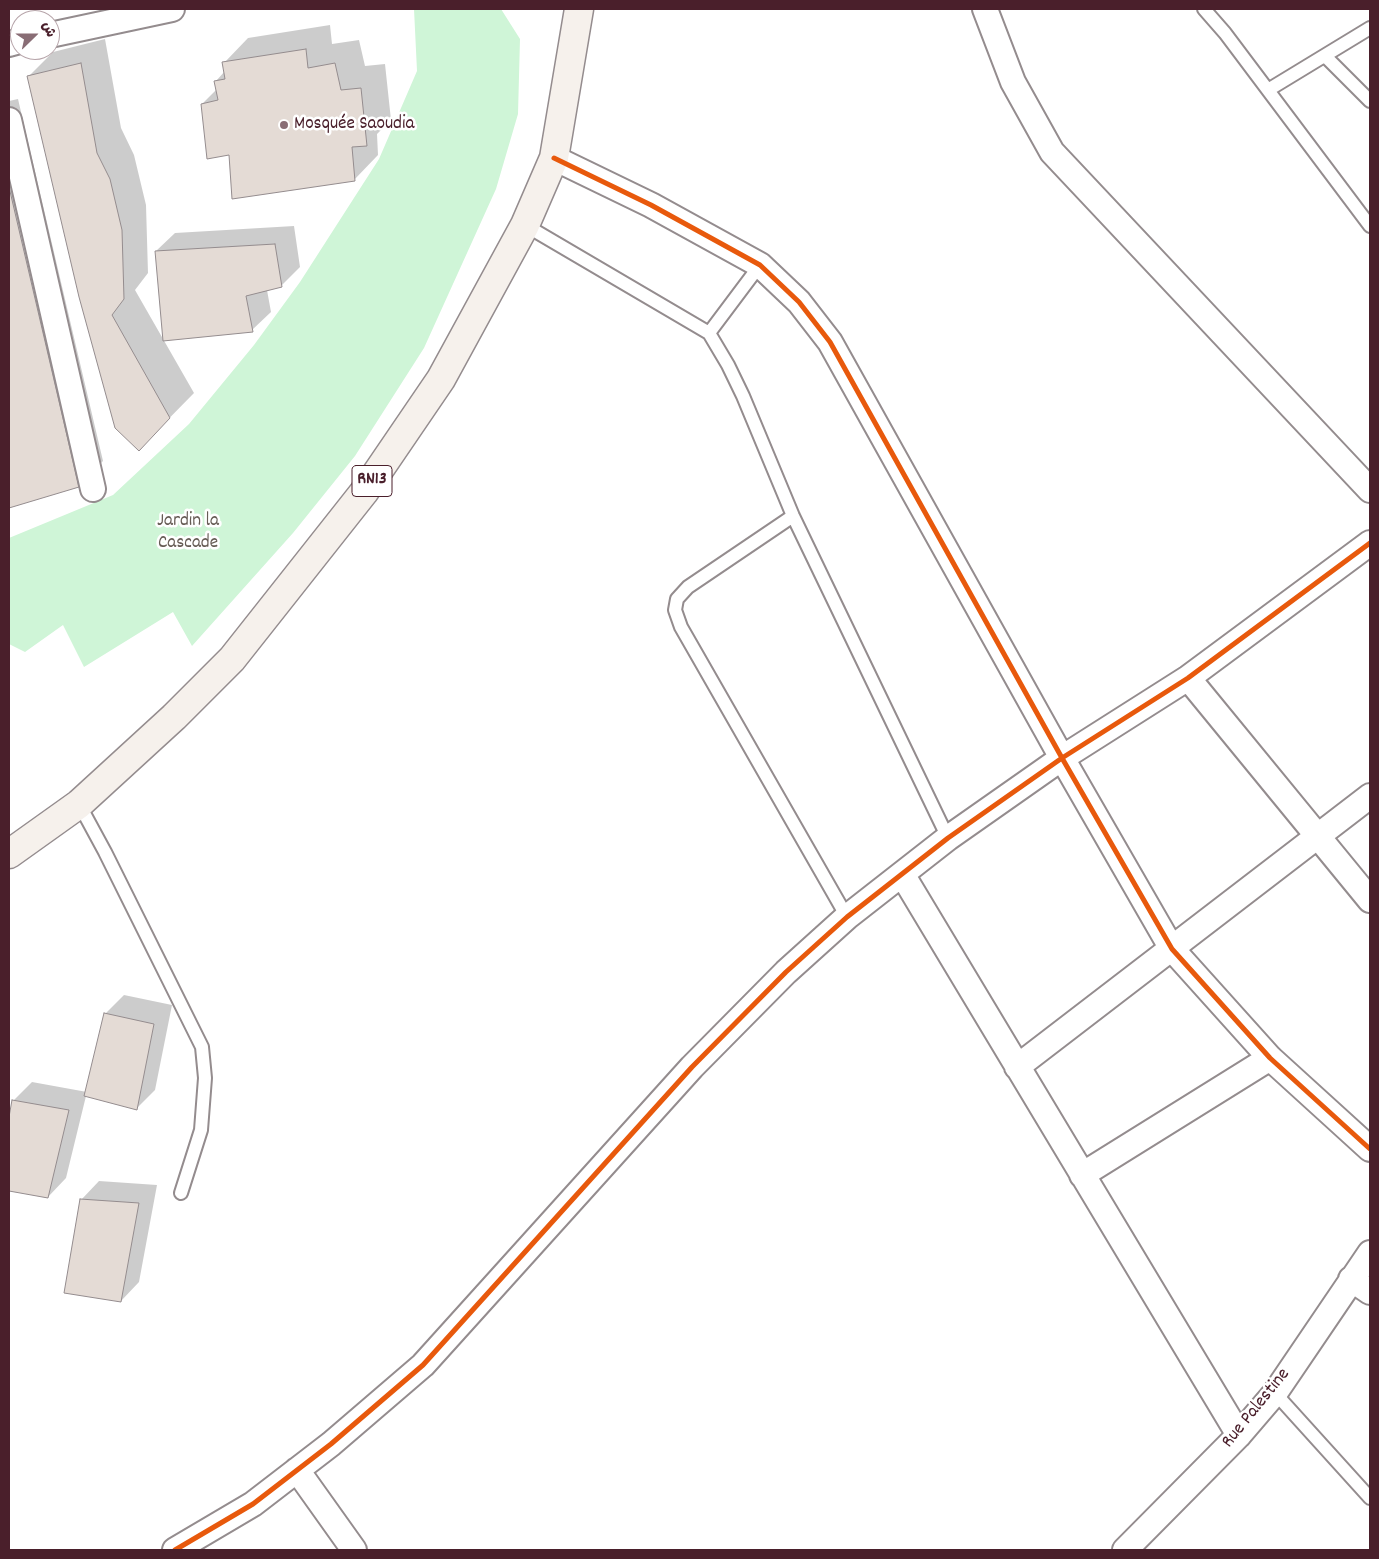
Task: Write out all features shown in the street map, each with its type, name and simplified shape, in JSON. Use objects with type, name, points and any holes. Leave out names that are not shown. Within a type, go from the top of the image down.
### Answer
[{"type":"main road","name":"RN13","points":[[9,854],[79,804],[174,717],[232,659],[364,492],[441,379],[525,225],[554,158],[579,9]]},
{"type":"street","points":[[60,31],[98,17],[172,9]]},
{"type":"street","points":[[985,9],[1013,82],[1052,152],[1370,490]]},
{"type":"street","points":[[9,120],[93,489]]},
{"type":"street","points":[[554,158],[651,205],[760,265],[799,302],[830,342],[1062,758],[1172,949],[1270,1058],[1370,1149]]},
{"type":"street","points":[[175,1550],[253,1504],[331,1444],[423,1365],[692,1066],[786,972],[847,917],[948,838],[1062,758],[1188,678],[1370,543]]},
{"type":"street","points":[[1188,678],[1370,900]]},
{"type":"street","points":[[1017,1067],[1370,796]]},
{"type":"street","points":[[902,874],[1239,1435]]},
{"type":"street","points":[[1082,1175],[1270,1058]]},
{"type":"street","name":"Rue Palestine","points":[[1125,1550],[1239,1435],[1275,1393],[1361,1286],[1370,1253]]},
{"type":"street","points":[[297,1470],[354,1550]]},
{"type":"lane","points":[[1204,9],[1226,33],[1370,226]]},
{"type":"lane","points":[[1268,90],[1370,28]]},
{"type":"lane","points":[[1325,56],[1370,101]]},
{"type":"lane","points":[[525,225],[709,333],[728,365],[743,396],[793,516],[948,838]]},
{"type":"lane","points":[[709,333],[760,265]]},
{"type":"lane","points":[[793,516],[688,587],[677,599],[675,610],[681,627],[847,917]]},
{"type":"lane","points":[[79,804],[105,852],[202,1047],[205,1078],[202,1130],[181,1193]]},
{"type":"lane","points":[[1275,1393],[1370,1498]]},
{"type":"green space","name":"Jardin la Cascade","points":[[414,9],[501,9],[520,39],[518,114],[496,189],[424,348],[355,456],[293,533],[192,646],[173,612],[84,667],[63,625],[25,652],[9,644],[9,538],[113,495],[189,424],[254,345],[300,282],[379,159],[417,71]]},
{"type":"building","name":"Mosquée Saoudia","points":[[306,49],[308,68],[335,63],[341,90],[361,88],[367,146],[352,147],[355,181],[232,199],[229,155],[207,159],[201,104],[218,100],[214,81],[225,79],[222,62]]},
{"type":"building","points":[[81,63],[97,153],[110,179],[122,230],[124,299],[112,315],[170,418],[139,451],[115,428],[79,297],[27,76]]},
{"type":"building","points":[[9,187],[79,487],[9,508]]},
{"type":"building","points":[[275,244],[282,287],[246,296],[253,332],[163,341],[155,251]]},
{"type":"building","points":[[104,1013],[154,1024],[137,1110],[84,1096]]},
{"type":"building","points":[[12,1100],[69,1110],[48,1198],[9,1191],[9,1117]]},
{"type":"building","points":[[80,1199],[139,1203],[121,1302],[64,1293]]},
{"type":"cycle path","points":[[554,158],[651,205],[760,265],[799,302],[830,342],[1062,758],[1172,949],[1270,1058],[1370,1149]]},
{"type":"cycle path","points":[[175,1550],[253,1504],[331,1444],[423,1365],[692,1067],[786,972],[847,917],[948,838],[1062,758],[1188,678],[1370,543]]},
{"type":"place","name":"Mosquée Saoudia","points":[[284,125]]}]
